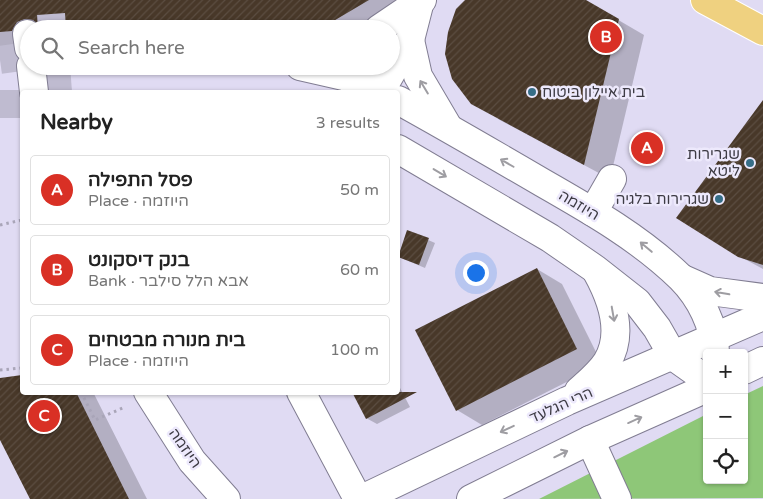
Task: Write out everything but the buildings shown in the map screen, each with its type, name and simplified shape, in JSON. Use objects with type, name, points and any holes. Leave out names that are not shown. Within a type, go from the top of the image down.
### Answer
[{"type":"main road","points":[[705,0],[763,31]]},
{"type":"street","points":[[392,20],[421,1]]},
{"type":"street","points":[[400,62],[410,40],[421,1]]},
{"type":"street","points":[[410,40],[418,76],[449,129]]},
{"type":"street","points":[[32,75],[34,90]]},
{"type":"street","points":[[388,90],[394,75]]},
{"type":"street","name":"היוזמה","points":[[346,78],[376,90]]},
{"type":"street","name":"היוזמה","points":[[400,102],[593,212],[642,244],[682,280],[703,308],[715,345]]},
{"type":"street","points":[[400,150],[550,238],[595,269],[637,302],[673,356],[703,377]]},
{"type":"street","points":[[593,212],[612,179]]},
{"type":"street","points":[[567,401],[607,363],[613,348],[616,328],[611,305],[595,269]]},
{"type":"street","points":[[682,280],[710,290],[763,298]]},
{"type":"street","name":"הרי הגלעד","points":[[360,499],[567,401],[673,356],[715,345],[763,316]]},
{"type":"street","points":[[748,368],[763,361]]},
{"type":"street","points":[[470,499],[590,440],[703,390]]},
{"type":"street","name":"היוזמה","points":[[150,395],[192,461],[226,499]]},
{"type":"street","points":[[303,395],[360,499]]},
{"type":"street","points":[[590,440],[617,499]]},
{"type":"path","points":[[0,226],[20,221]]},
{"type":"path","points":[[0,370],[20,368]]},
{"type":"path","points":[[82,395],[95,420]]},
{"type":"green space","points":[[763,386],[763,498],[539,499],[703,416],[703,484],[748,484],[748,393]]},
{"type":"tunnel","points":[[51,14],[51,20]]},
{"type":"tunnel","points":[[0,60],[20,57]]},
{"type":"tunnel","points":[[57,75],[58,90]]},
{"type":"tunnel","points":[[0,104],[20,104]]},
{"type":"place","name":"בנק דיסקונט","points":[[606,37]]},
{"type":"place","name":"בית איילון ביטוח","points":[[532,92]]},
{"type":"place","name":"פסל התפילה","points":[[647,148]]},
{"type":"place","name":"שגרירות ליטא","points":[[750,163]]},
{"type":"place","name":"שגרירות בלגיה","points":[[719,199]]},
{"type":"place","name":"בית מנורה מבטחים","points":[[44,416]]}]
